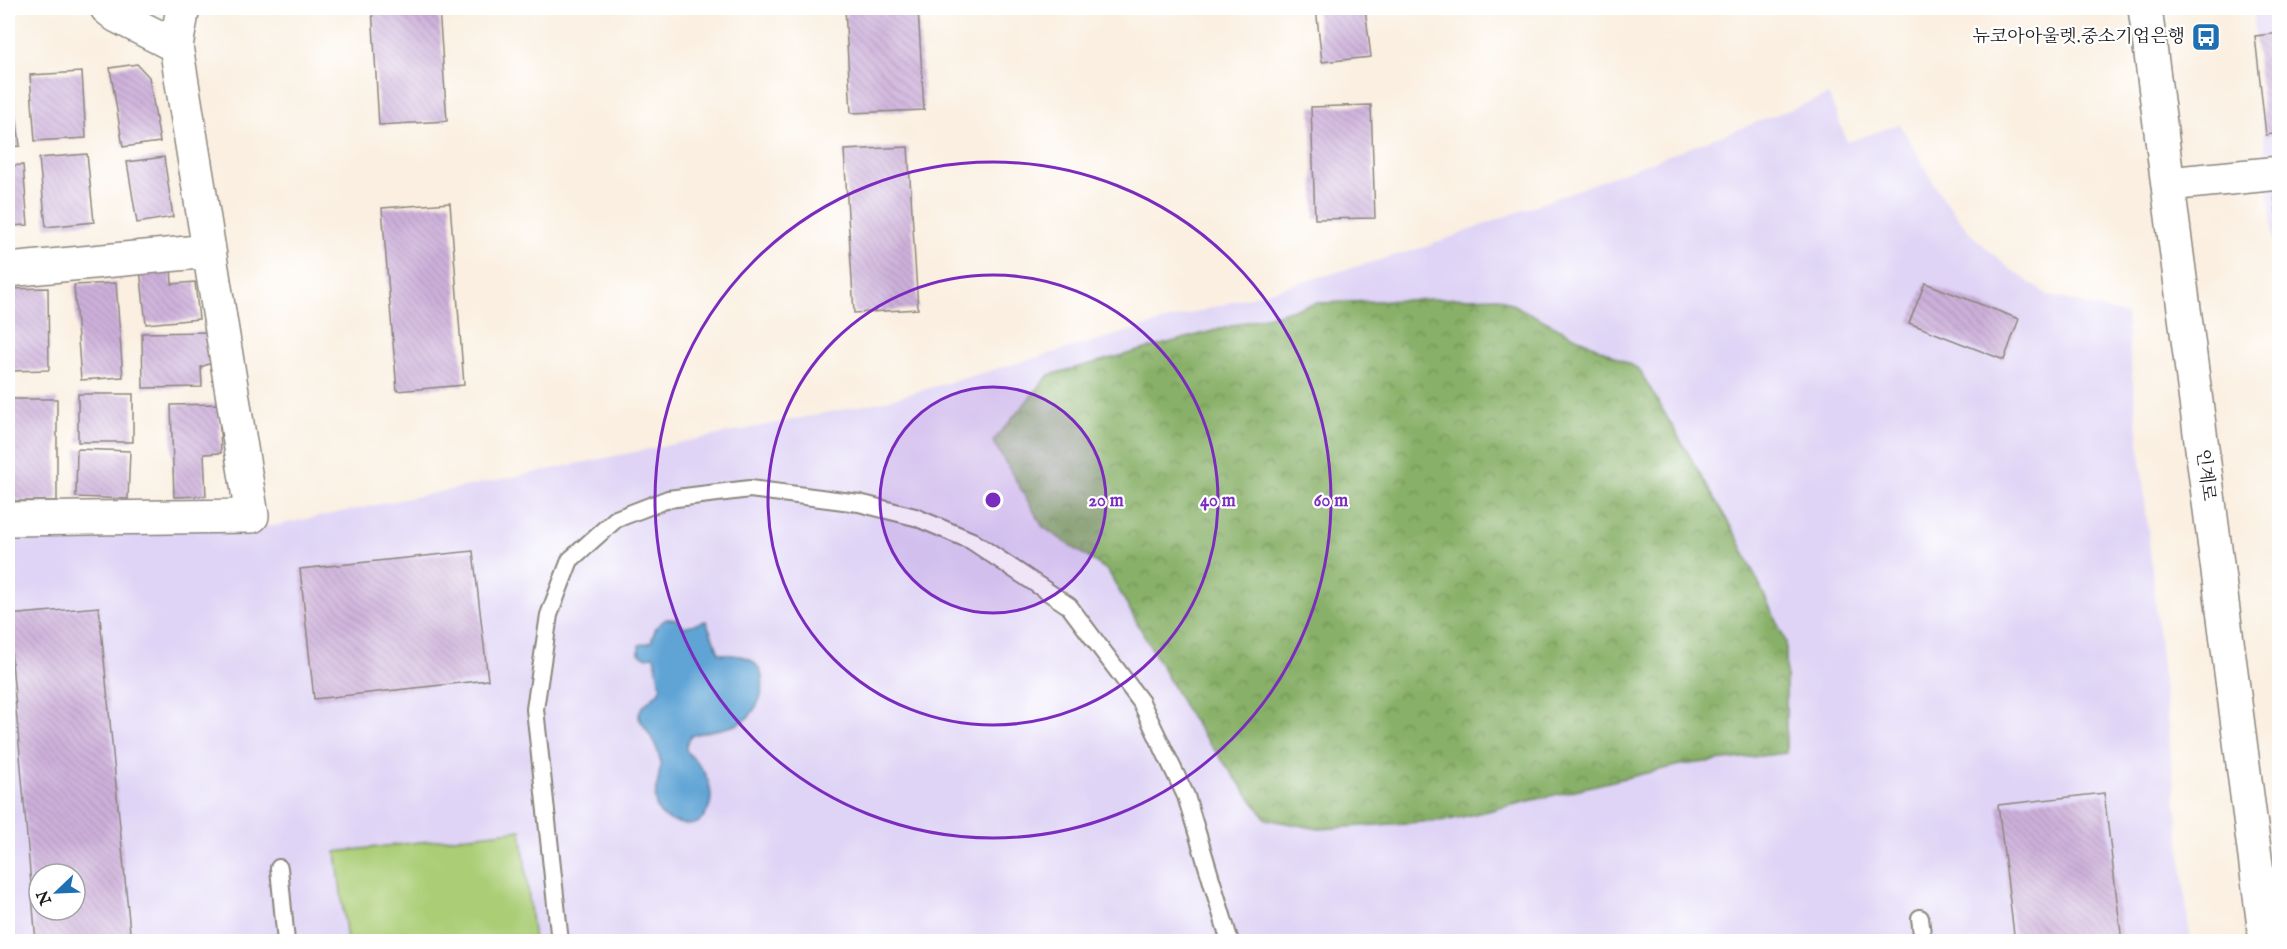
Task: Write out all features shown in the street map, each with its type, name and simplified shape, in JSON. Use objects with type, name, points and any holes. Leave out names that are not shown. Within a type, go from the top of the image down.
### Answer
[{"type":"street","points":[[107,8],[117,16],[176,46]]},
{"type":"street","points":[[8,519],[252,516],[176,46],[183,8]]},
{"type":"street","name":"인계로","points":[[2145,8],[2266,942]]},
{"type":"street","points":[[2168,184],[2280,173]]},
{"type":"street","points":[[8,270],[209,251]]},
{"type":"lane","points":[[560,942],[535,709],[549,615],[570,561],[616,519],[668,499],[750,489],[859,503],[915,517],[972,541],[1069,606],[1141,702],[1181,786],[1230,942]]},
{"type":"lane","points":[[279,868],[286,942]]},
{"type":"lane","points":[[1920,918],[1923,942]]},
{"type":"shaded area","points":[[2253,8],[2279,8],[2279,306]]},
{"type":"shaded area","points":[[1829,95],[1847,142],[1900,124],[1942,197],[1971,234],[2010,269],[2048,295],[2126,315],[2190,941],[8,941],[8,534],[273,526],[884,401],[1425,247]]},
{"type":"green space","points":[[1498,297],[1639,369],[1738,539],[1786,642],[1786,753],[1680,765],[1449,820],[1319,829],[1266,819],[1190,717],[1108,571],[1043,527],[993,441],[1049,375],[1317,303]]},
{"type":"green space","points":[[521,830],[534,941],[347,941],[336,852]]},
{"type":"water","points":[[666,619],[675,619],[684,627],[706,621],[719,653],[747,658],[756,664],[763,681],[759,701],[747,718],[735,725],[691,736],[689,740],[686,747],[687,752],[705,774],[711,792],[707,812],[699,822],[692,824],[675,822],[664,817],[658,810],[655,803],[660,759],[654,742],[639,718],[641,709],[661,689],[654,656],[645,657],[639,653],[639,645],[651,642],[656,627]]},
{"type":"building","points":[[372,8],[439,8],[447,121],[379,125]]},
{"type":"building","points":[[845,8],[918,8],[924,110],[851,113]]},
{"type":"building","points":[[1316,8],[1365,8],[1371,57],[1322,62]]},
{"type":"building","points":[[2280,33],[2280,133],[2266,135],[2255,36]]},
{"type":"building","points":[[137,64],[149,77],[160,142],[123,147],[110,68]]},
{"type":"building","points":[[82,72],[86,138],[35,141],[30,75]]},
{"type":"building","points":[[8,91],[13,91],[20,146],[8,147]]},
{"type":"building","points":[[1371,105],[1375,218],[1315,219],[1311,107]]},
{"type":"building","points":[[908,147],[918,309],[854,313],[844,150]]},
{"type":"building","points":[[87,154],[94,222],[46,227],[39,158]]},
{"type":"building","points":[[164,157],[173,217],[137,223],[127,162]]},
{"type":"building","points":[[23,165],[28,225],[8,226],[8,166]]},
{"type":"building","points":[[2280,185],[2280,230],[2278,230],[2274,186]]},
{"type":"building","points":[[450,203],[464,385],[397,391],[382,208]]},
{"type":"building","points":[[171,266],[172,284],[195,282],[199,319],[146,324],[140,269]]},
{"type":"building","points":[[116,283],[123,377],[81,380],[74,285]]},
{"type":"building","points":[[1925,283],[2019,319],[2004,360],[1909,323]]},
{"type":"building","points":[[48,288],[49,370],[8,371],[8,289]]},
{"type":"building","points":[[211,332],[211,363],[201,367],[202,387],[143,388],[142,333]]},
{"type":"building","points":[[78,394],[133,394],[133,442],[78,442]]},
{"type":"building","points":[[9,399],[57,399],[57,501],[8,501]]},
{"type":"building","points":[[219,404],[221,453],[204,454],[206,496],[174,497],[171,405]]},
{"type":"building","points":[[77,449],[130,451],[128,499],[76,497]]},
{"type":"building","points":[[473,551],[488,680],[314,699],[300,569]]},
{"type":"building","points":[[99,607],[131,942],[36,942],[34,922],[87,922],[87,862],[29,862],[8,615]]},
{"type":"building","points":[[2104,793],[2122,942],[2015,942],[1998,805]]},
{"type":"place","name":"뉴코아아울렛.중소기업은행","points":[[2206,37]]}]
